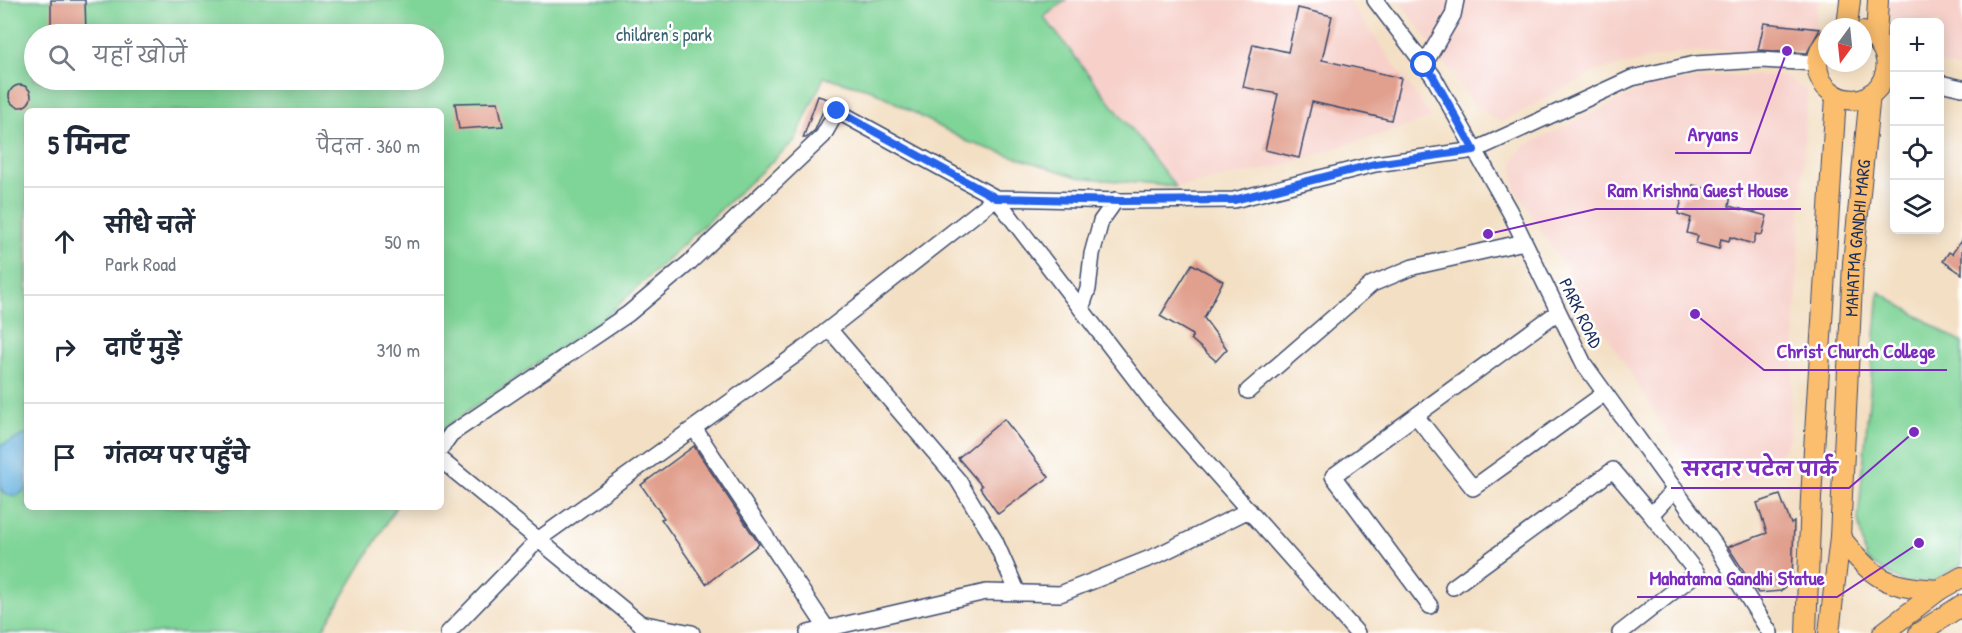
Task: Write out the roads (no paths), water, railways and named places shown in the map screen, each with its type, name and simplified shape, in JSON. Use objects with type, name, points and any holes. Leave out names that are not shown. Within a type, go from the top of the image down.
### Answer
[{"type":"main road","points":[[1848,18],[1850,0]]},
{"type":"main road","points":[[1872,27],[1878,0]]},
{"type":"main road","points":[[1818,57],[1817,73],[1821,82],[1836,96],[1853,99],[1870,94],[1878,88],[1890,72],[1885,54],[1872,38]]},
{"type":"main road","name":"MAHATMA GANDHI MARG","points":[[1829,633],[1840,537],[1853,263],[1870,94]]},
{"type":"main road","name":"MAHATMA GANDHI MARG","points":[[1806,633],[1811,498],[1836,96]]},
{"type":"main road","points":[[1840,537],[1860,561],[1884,581],[1907,588],[1939,590]]},
{"type":"main road","points":[[1883,633],[1939,590],[1962,577]]},
{"type":"main road","points":[[1919,633],[1962,605]]},
{"type":"street","name":"PARK ROAD","points":[[1375,0],[1433,76],[1524,242],[1584,364],[1715,545],[1770,633]]},
{"type":"street","points":[[1424,65],[1453,15],[1456,0]]},
{"type":"street","points":[[448,633],[538,539],[829,329],[996,198],[1234,200],[1375,164],[1474,150],[1632,78],[1695,64],[1761,60],[1817,63]]},
{"type":"street","points":[[1944,84],[1962,88]]},
{"type":"street","points":[[444,444],[452,434],[628,314],[690,261],[823,136],[837,111],[996,198],[1152,401],[1357,633]]},
{"type":"street","points":[[1081,309],[1088,290],[1092,254],[1101,221],[1116,200]]},
{"type":"street","points":[[1248,391],[1372,284],[1413,267],[1524,242]]},
{"type":"street","points":[[1430,606],[1333,476],[1558,312]]},
{"type":"street","points":[[829,329],[958,480],[995,541],[1018,593]]},
{"type":"street","points":[[1416,416],[1473,488],[1605,393]]},
{"type":"street","points":[[694,428],[827,629]]},
{"type":"street","points":[[444,462],[643,628],[692,633]]},
{"type":"street","points":[[1453,587],[1613,470],[1697,573],[1620,633]]},
{"type":"street","points":[[1651,515],[1675,489]]},
{"type":"street","points":[[808,633],[986,592],[1060,594],[1158,555],[1249,510]]},
{"type":"water","points":[[24,435],[24,491],[17,496],[5,494],[0,487],[0,446]]},
{"type":"place","name":"Aryans","points":[[1787,51]]},
{"type":"place","name":"Ram Krishna Guest House","points":[[1488,234]]},
{"type":"place","name":"Christ Church College","points":[[1695,314]]},
{"type":"place","name":"सरदार पटेल पार्क","points":[[1914,432]]},
{"type":"place","name":"Mahatama Gandhi Statue","points":[[1919,543]]},
{"type":"park label","name":"children's park","points":[[664,34]]}]
